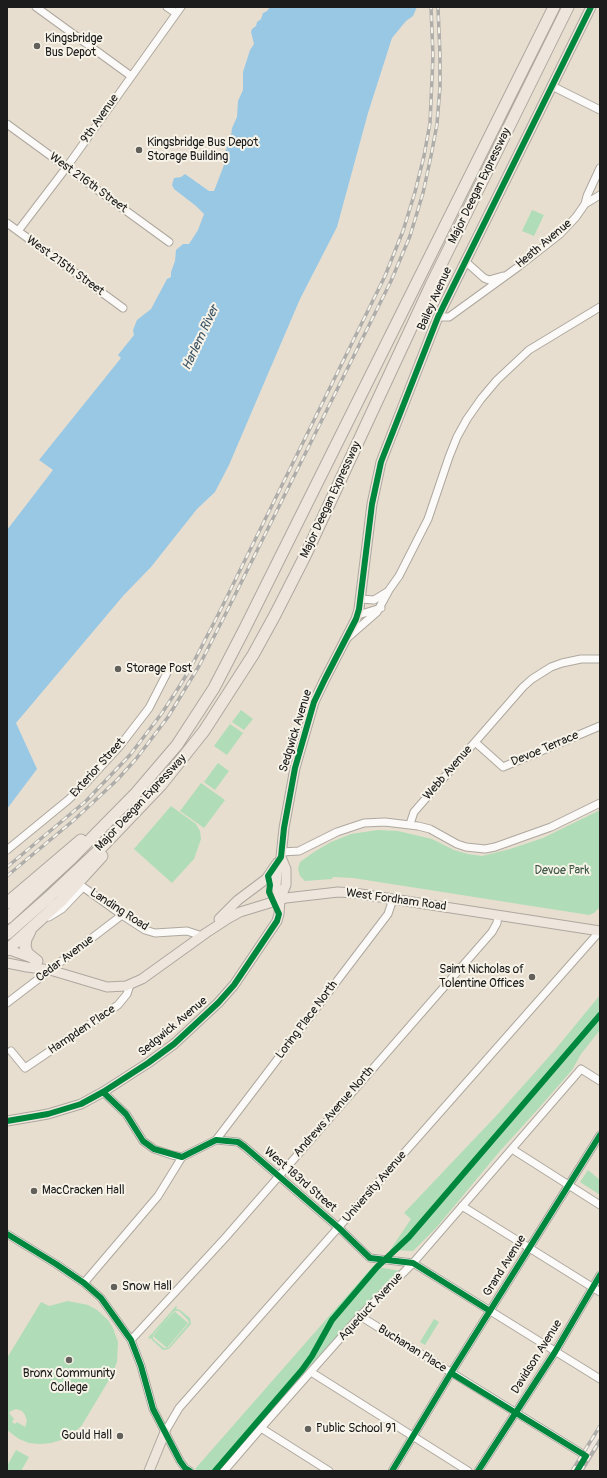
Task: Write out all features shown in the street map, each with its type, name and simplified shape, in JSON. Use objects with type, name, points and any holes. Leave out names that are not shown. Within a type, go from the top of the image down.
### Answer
[{"type":"highway","name":"Major Deegan Expressway","points":[[7,918],[67,863],[128,802],[162,763],[202,708],[225,669],[554,7]]},
{"type":"highway","name":"Major Deegan Expressway","points":[[7,934],[71,876],[146,802],[181,761],[212,719],[253,654],[279,608],[316,534],[427,292],[568,7]]},
{"type":"highway","points":[[7,903],[128,802]]},
{"type":"highway","points":[[7,949],[36,925],[101,858],[146,802]]},
{"type":"highway","points":[[36,925],[28,936],[25,946],[27,953],[36,961]]},
{"type":"main road","name":"Bailey Avenue","points":[[357,617],[361,599],[372,504],[382,462],[438,317],[591,7]]},
{"type":"main road","name":"Sedgwick Avenue","points":[[7,1121],[48,1114],[81,1104],[103,1092],[148,1064],[174,1044],[218,1003],[234,985],[277,920],[280,899],[286,885],[286,869],[282,854],[285,820],[295,768],[314,702],[357,617]]},
{"type":"main road","points":[[204,934],[238,900],[268,876],[282,854]]},
{"type":"main road","name":"West Fordham Road","points":[[7,963],[50,970],[107,987],[130,985],[142,979],[204,934],[234,915],[280,899],[343,892],[600,931]]},
{"type":"main road","name":"West Fordham Road","points":[[7,949],[36,961],[50,970]]},
{"type":"main road","name":"University Avenue","points":[[150,1471],[164,1432]]},
{"type":"main road","points":[[577,1471],[600,1434]]},
{"type":"street","points":[[36,7],[131,76]]},
{"type":"street","points":[[167,7],[179,10]]},
{"type":"street","name":"9th Avenue","points":[[18,231],[66,168],[179,10]]},
{"type":"street","points":[[552,86],[600,110]]},
{"type":"street","name":"West 216th Street","points":[[7,124],[169,242]]},
{"type":"street","name":"Heath Avenue","points":[[438,317],[448,317],[507,276],[560,234],[576,217],[585,204],[587,196],[600,168]]},
{"type":"street","points":[[585,204],[600,195]]},
{"type":"street","name":"West 215th Street","points":[[7,223],[123,308]]},
{"type":"street","points":[[465,261],[484,278],[489,280],[488,289]]},
{"type":"street","name":"Heath Avenue","points":[[489,280],[507,276]]},
{"type":"street","name":"Sedgwick Avenue","points":[[346,640],[377,612],[389,590],[399,576],[428,519],[457,438],[467,419],[481,399],[497,380],[529,350],[600,306]]},
{"type":"street","name":"Sedgwick Avenue","points":[[361,599],[374,600],[389,590]]},
{"type":"street","points":[[357,617],[380,608]]},
{"type":"street","name":"Webb Avenue","points":[[410,824],[414,812],[523,687],[542,672],[570,660],[600,659]]},
{"type":"street","name":"Exterior Street","points":[[7,850],[68,800],[119,747],[149,708],[169,669]]},
{"type":"street","name":"Devoe Terrace","points":[[475,742],[503,767],[600,726]]},
{"type":"street","points":[[282,854],[299,851],[337,832],[364,823],[385,822],[410,824],[430,829],[457,844],[466,847],[485,849],[495,847],[551,827],[600,803]]},
{"type":"street","name":"Landing Road","points":[[36,925],[59,911],[83,887],[141,928],[150,932],[161,933],[187,931],[204,934]]},
{"type":"street","name":"Loring Place North","points":[[216,1140],[388,914],[393,899]]},
{"type":"street","name":"Cedar Avenue","points":[[7,1003],[122,915]]},
{"type":"street","name":"Andrews Avenue North","points":[[132,1340],[225,1238],[492,932],[497,923],[498,915]]},
{"type":"street","name":"University Avenue","points":[[164,1432],[179,1408],[600,931]]},
{"type":"street","name":"Hampden Place","points":[[11,1051],[25,1068],[118,1005],[127,994],[130,985]]},
{"type":"street","name":"Aqueduct Avenue","points":[[224,1471],[360,1316],[413,1263],[581,1070],[600,1081]]},
{"type":"street","points":[[103,1092],[126,1114],[143,1141],[154,1149],[182,1158]]},
{"type":"street","name":"Grand Avenue","points":[[392,1471],[490,1310],[600,1135]]},
{"type":"street","points":[[84,1284],[158,1196],[182,1158],[216,1140]]},
{"type":"street","name":"West 183rd Street","points":[[216,1140],[238,1142],[245,1147],[339,1228],[370,1258],[413,1263],[600,1379]]},
{"type":"street","points":[[512,1149],[600,1205]]},
{"type":"street","points":[[462,1206],[600,1292]]},
{"type":"street","points":[[7,1234],[56,1264],[102,1298],[132,1340],[141,1366],[149,1398],[164,1432],[180,1461],[190,1471]]},
{"type":"street","name":"Davidson Avenue","points":[[478,1471],[555,1352],[600,1275]]},
{"type":"street","name":"Buchanan Place","points":[[360,1316],[586,1456]]},
{"type":"street","points":[[311,1372],[468,1471]]},
{"type":"street","points":[[261,1428],[329,1471]]},
{"type":"green space","points":[[532,210],[544,215],[534,236],[522,231]]},
{"type":"green space","points":[[241,710],[253,719],[244,730],[232,722]]},
{"type":"green space","points":[[230,724],[243,733],[227,755],[214,746]]},
{"type":"green space","points":[[218,763],[229,771],[215,790],[204,782]]},
{"type":"green space","points":[[201,783],[225,800],[204,828],[180,811]]},
{"type":"green space","points":[[171,806],[196,824],[200,831],[201,839],[194,859],[172,883],[134,849]]},
{"type":"green space","name":"Devoe Park","points":[[600,810],[600,907],[594,913],[589,915],[353,878],[333,877],[332,879],[305,881],[300,876],[298,869],[300,862],[314,852],[331,842],[351,834],[378,830],[398,831],[432,839],[454,850],[482,856],[510,849],[543,838]]},
{"type":"green space","points":[[600,995],[600,1030],[581,1054],[572,1070],[500,1151],[436,1228],[413,1251],[390,1250],[411,1219],[404,1213],[496,1116],[554,1051]]},
{"type":"green space","points":[[588,1170],[600,1180],[600,1195],[580,1182]]},
{"type":"green space","points":[[373,1266],[400,1271],[357,1314],[219,1471],[198,1471],[195,1469]]},
{"type":"green space","points":[[68,1301],[88,1305],[97,1310],[108,1320],[113,1328],[118,1342],[117,1362],[112,1375],[82,1425],[75,1432],[61,1440],[51,1443],[29,1443],[19,1439],[7,1430],[7,1358],[41,1302],[49,1306]],"holes":[[[16,1409],[22,1411],[27,1421],[25,1427],[17,1422],[15,1424],[12,1422],[14,1419],[9,1413]]]},
{"type":"green space","points":[[176,1306],[176,1309],[180,1310],[190,1318],[191,1324],[169,1349],[163,1350],[151,1338],[148,1338]],"holes":[[[175,1311],[179,1311],[189,1323],[168,1348],[164,1348],[153,1339],[153,1335]]]},
{"type":"green space","points":[[174,1311],[188,1323],[167,1348],[153,1336]]},
{"type":"green space","points":[[434,1319],[439,1322],[425,1345],[420,1342]]},
{"type":"green space","points":[[16,1450],[29,1457],[21,1471],[7,1471],[7,1466]]},
{"type":"water","name":"Harlem River","points":[[270,7],[417,7],[413,16],[406,21],[392,38],[368,113],[337,227],[300,299],[229,465],[215,492],[197,509],[151,567],[123,596],[16,723],[37,769],[7,809],[7,530],[53,470],[39,460],[121,358],[118,355],[134,335],[133,330],[137,320],[151,309],[167,279],[171,277],[176,250],[183,244],[189,244],[198,230],[204,214],[174,189],[172,185],[174,178],[181,177],[185,174],[209,191],[214,191],[224,165],[224,155],[237,117],[238,101],[243,90],[243,72],[250,50],[254,44],[251,32],[256,26],[257,22],[261,19],[263,13]]},
{"type":"railway","points":[[7,867],[86,801],[130,755],[162,713],[179,687],[218,615],[385,276],[403,231],[415,192],[430,123],[433,56],[431,7]]},
{"type":"railway","points":[[7,876],[74,820],[117,780],[136,759],[168,717],[199,666],[391,281],[410,236],[423,193],[437,124],[440,87],[438,7]]},
{"type":"railway","points":[[572,1471],[600,1426]]},
{"type":"railway","points":[[581,1471],[600,1440]]},
{"type":"cycle path","points":[[7,1121],[48,1114],[81,1104],[103,1092],[148,1063],[174,1044],[218,1003],[234,985],[277,921],[279,914],[269,892],[270,885],[268,876],[281,857],[284,828],[295,768],[314,702],[356,619],[359,609],[372,504],[381,462],[438,317],[591,7]]},
{"type":"cycle path","points":[[215,1471],[302,1370],[312,1356],[332,1320],[377,1267],[409,1237],[600,1015]]},
{"type":"cycle path","points":[[103,1092],[126,1114],[143,1141],[154,1149],[182,1157],[216,1140],[238,1142],[339,1228],[370,1258],[413,1263],[490,1311]]},
{"type":"cycle path","points":[[392,1471],[451,1373],[600,1135]]},
{"type":"cycle path","points":[[7,1234],[84,1283],[101,1298],[131,1340],[141,1366],[153,1409],[180,1461],[185,1468],[190,1471]]},
{"type":"cycle path","points":[[478,1471],[555,1352],[600,1275]]},
{"type":"cycle path","points":[[451,1373],[586,1456],[577,1471]]},
{"type":"place","name":"Kingsbridge Bus Depot","points":[[37,46]]},
{"type":"place","name":"Kingsbridge Bus Depot Storage Building","points":[[139,150]]},
{"type":"place","name":"Storage Post","points":[[118,669]]},
{"type":"place","name":"Saint Nicholas of Tolentine Offices","points":[[532,977]]},
{"type":"place","name":"MacCracken Hall","points":[[34,1191]]},
{"type":"place","name":"Snow Hall","points":[[114,1287]]},
{"type":"place","name":"Bronx Community College","points":[[69,1360]]},
{"type":"place","name":"Public School 91","points":[[308,1429]]},
{"type":"place","name":"Gould Hall","points":[[120,1436]]}]
